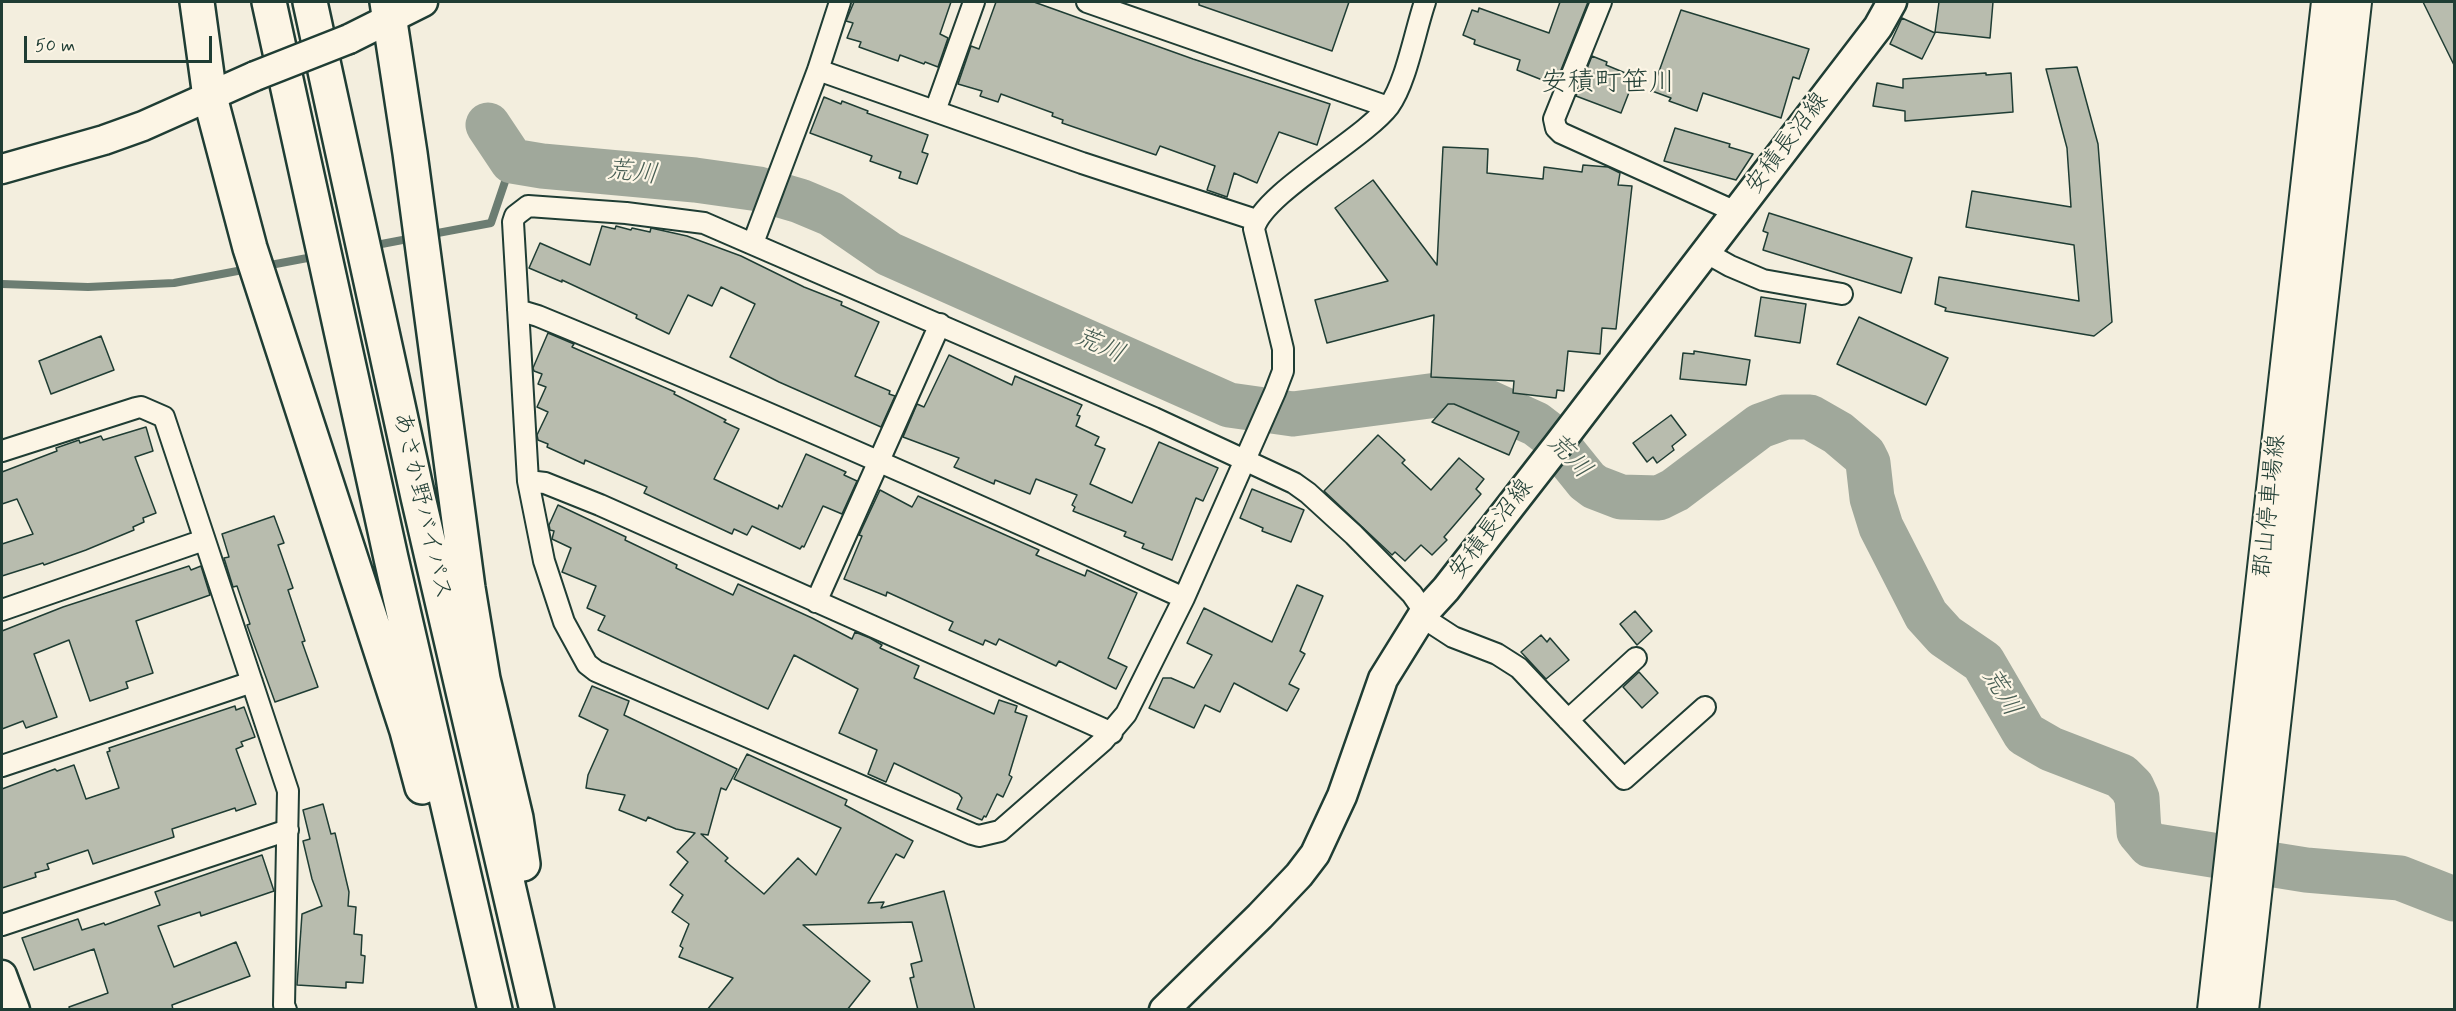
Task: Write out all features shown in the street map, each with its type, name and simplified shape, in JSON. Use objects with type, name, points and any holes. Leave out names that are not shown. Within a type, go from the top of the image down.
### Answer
[{"type":"highway","points":[[197,2],[210,97],[250,248],[407,731],[452,889],[482,949]]},
{"type":"highway","name":"あさか野バイパス","points":[[269,2],[391,558],[495,1010]]},
{"type":"highway","name":"あさか野バイパス","points":[[310,2],[418,497],[534,995]]},
{"type":"highway","points":[[389,10],[468,588],[483,680],[516,818],[524,866],[534,995]]},
{"type":"main road","points":[[2,169],[104,140],[349,39],[389,10],[423,2]]},
{"type":"main road","name":"安積長沼線","points":[[1164,1010],[1192,980],[1260,916],[1299,875],[1315,854],[1342,796],[1383,680],[1424,613],[1446,589],[1558,445],[1878,27],[1892,2]]},
{"type":"main road","name":"郡山停車場線","points":[[2214,1010],[2328,2]]},
{"type":"main road","name":"郡山停車場線","points":[[2242,1010],[2355,2]]},
{"type":"main road","points":[[2,975],[15,1010]]},
{"type":"street","points":[[753,243],[818,70],[840,2]]},
{"type":"street","points":[[935,111],[974,2]]},
{"type":"street","points":[[1087,2],[1388,107]]},
{"type":"street","points":[[1425,2],[1399,87],[1388,107],[1373,122],[1282,194],[1256,220],[1254,229],[1279,330],[1282,370],[1275,392],[1246,459],[1184,598],[1126,714],[1112,733],[1000,831],[979,836],[596,671],[587,664],[564,622],[544,561],[528,481],[513,222],[515,216],[528,206],[626,213],[704,223],[1246,459],[1308,493],[1412,594],[1424,613],[1440,630],[1511,662],[1624,779],[1705,707]]},
{"type":"street","points":[[1601,2],[1554,119],[1556,128],[1561,133],[1736,212]]},
{"type":"street","points":[[818,70],[1093,167],[1256,220]]},
{"type":"street","points":[[1705,252],[1763,280],[1842,294]]},
{"type":"street","points":[[518,310],[690,378],[1184,598]]},
{"type":"street","points":[[816,602],[940,324]]},
{"type":"street","points":[[2,452],[141,407],[164,417],[288,791],[282,1008]]},
{"type":"street","points":[[528,481],[545,483],[600,505],[1112,733]]},
{"type":"street","points":[[2,610],[204,540]]},
{"type":"street","points":[[1568,720],[1636,658]]},
{"type":"street","points":[[2,766],[252,682]]},
{"type":"street","points":[[2,925],[288,830]]},
{"type":"building","points":[[854,2],[951,2],[940,34],[948,38],[938,67],[900,55],[898,61],[859,47],[861,42],[847,38],[853,23],[846,21]]},
{"type":"building","points":[[996,2],[1034,2],[1193,59],[1330,104],[1317,145],[1279,132],[1257,183],[1234,173],[1227,197],[1207,190],[1215,166],[1160,146],[1156,155],[1062,123],[1063,120],[1052,116],[1053,113],[1001,94],[998,102],[980,96],[982,91],[958,84],[971,46],[979,49]]},
{"type":"building","points":[[1199,2],[1349,2],[1332,51],[1199,5]]},
{"type":"building","points":[[1560,2],[1588,2],[1555,85],[1517,70],[1520,60],[1474,44],[1475,40],[1463,35],[1472,10],[1478,12],[1479,8],[1549,33]]},
{"type":"building","points":[[1939,2],[1993,2],[1990,38],[1935,32]]},
{"type":"building","points":[[2423,2],[2454,2],[2454,65]]},
{"type":"building","points":[[1681,10],[1809,49],[1799,79],[1793,77],[1781,118],[1703,93],[1697,111],[1669,101],[1671,98],[1652,91]]},
{"type":"building","points":[[1902,18],[1935,33],[1922,59],[1890,44]]},
{"type":"building","points":[[1592,56],[1607,62],[1606,65],[1635,77],[1621,113],[1576,96]]},
{"type":"building","points":[[2077,67],[2098,144],[2112,322],[2094,336],[1945,311],[1946,308],[1935,304],[1939,277],[2079,301],[2074,245],[1966,227],[1972,191],[2071,207],[2067,148],[2046,69]]},
{"type":"building","points":[[1986,73],[1986,75],[2011,73],[2013,112],[1905,121],[1905,111],[1873,106],[1877,83],[1903,88],[1903,79]]},
{"type":"building","points":[[824,97],[841,104],[842,101],[868,111],[867,113],[928,135],[922,152],[928,154],[917,184],[899,178],[901,172],[870,161],[872,156],[810,133]]},
{"type":"building","points":[[1675,128],[1730,144],[1729,147],[1753,154],[1736,180],[1664,161]]},
{"type":"building","points":[[1443,147],[1488,149],[1487,173],[1543,179],[1544,167],[1582,172],[1583,165],[1608,167],[1620,173],[1618,185],[1632,186],[1616,329],[1602,328],[1600,354],[1568,351],[1564,391],[1557,390],[1556,398],[1513,393],[1514,381],[1431,377],[1434,315],[1327,343],[1315,300],[1388,281],[1335,208],[1373,180],[1437,265]]},
{"type":"building","points":[[1769,213],[1912,258],[1901,293],[1763,250],[1768,233],[1763,231]]},
{"type":"building","points":[[602,226],[650,232],[651,228],[687,236],[741,256],[804,287],[842,302],[841,305],[879,322],[855,376],[890,391],[889,394],[895,396],[881,427],[779,382],[730,357],[755,304],[721,287],[712,306],[688,295],[669,334],[636,318],[637,315],[562,280],[562,282],[529,268],[540,243],[590,265]]},
{"type":"building","points":[[1761,297],[1806,304],[1800,343],[1755,336]]},
{"type":"building","points":[[1859,317],[1948,358],[1926,405],[1837,364]]},
{"type":"building","points":[[548,333],[574,344],[572,347],[675,392],[674,394],[739,429],[714,479],[778,509],[779,505],[782,507],[806,454],[846,472],[844,475],[857,481],[842,514],[823,506],[804,547],[800,549],[752,526],[747,535],[734,529],[732,534],[644,493],[647,487],[585,460],[584,464],[547,447],[548,444],[538,440],[537,435],[548,412],[537,407],[546,387],[538,384],[542,374],[534,371],[533,368]]},
{"type":"building","points":[[101,336],[114,370],[51,394],[39,361]]},
{"type":"building","points":[[1694,351],[1750,360],[1746,385],[1680,379],[1683,353],[1694,354]]},
{"type":"building","points":[[949,355],[1012,385],[1015,376],[1082,405],[1077,415],[1080,416],[1076,426],[1099,437],[1095,445],[1105,449],[1090,484],[1132,503],[1159,442],[1218,468],[1203,501],[1196,498],[1172,560],[1142,548],[1144,544],[1124,536],[1126,532],[1073,511],[1075,507],[1072,505],[1077,495],[1036,479],[1030,494],[995,480],[994,484],[954,467],[959,458],[903,437],[917,404],[924,407]]},
{"type":"building","points":[[1448,404],[1454,404],[1519,432],[1509,455],[1432,422]]},
{"type":"building","points":[[1671,415],[1686,435],[1672,446],[1674,450],[1657,463],[1653,457],[1647,462],[1633,443]]},
{"type":"building","points":[[146,427],[153,451],[135,457],[156,513],[143,518],[144,522],[133,527],[134,530],[86,550],[44,565],[43,563],[2,576],[2,544],[33,534],[17,499],[2,504],[2,472],[79,440],[80,443],[101,436],[103,440]]},
{"type":"building","points":[[1378,435],[1405,460],[1402,463],[1431,490],[1459,458],[1484,479],[1476,489],[1481,494],[1444,537],[1447,540],[1432,555],[1421,545],[1405,561],[1395,552],[1392,555],[1324,491]]},
{"type":"building","points":[[1252,489],[1304,510],[1291,542],[1262,531],[1263,528],[1240,518]]},
{"type":"building","points":[[880,490],[912,507],[918,496],[1039,550],[1036,555],[1085,576],[1087,570],[1137,593],[1108,658],[1127,667],[1116,689],[1059,661],[1056,666],[999,639],[996,645],[985,640],[983,645],[949,630],[953,622],[887,592],[886,596],[844,579],[862,536],[859,535]]},
{"type":"building","points":[[558,505],[626,537],[625,540],[677,565],[676,568],[733,595],[738,584],[852,639],[855,632],[870,638],[882,645],[880,648],[919,666],[914,678],[994,714],[999,700],[1017,706],[1015,712],[1027,716],[1009,775],[1012,777],[1003,797],[997,794],[986,817],[984,816],[982,820],[957,809],[962,798],[959,794],[894,763],[886,782],[868,774],[877,750],[839,733],[858,689],[794,655],[768,709],[598,630],[605,616],[587,608],[596,586],[562,572],[571,548],[552,539],[554,531],[550,530],[549,525]]},
{"type":"building","points":[[274,516],[284,543],[278,545],[293,588],[288,590],[305,641],[302,642],[318,687],[275,702],[247,625],[250,624],[237,586],[233,587],[224,558],[229,557],[222,534]]},
{"type":"building","points":[[189,566],[191,570],[201,566],[210,595],[136,621],[153,673],[126,682],[128,688],[90,701],[69,640],[34,654],[57,717],[26,728],[23,721],[2,729],[2,631],[63,607]]},
{"type":"building","points":[[1297,585],[1323,596],[1300,651],[1305,654],[1289,684],[1299,689],[1287,711],[1234,683],[1220,712],[1205,705],[1194,728],[1149,708],[1163,678],[1171,678],[1194,688],[1212,655],[1187,643],[1204,608],[1272,642]]},
{"type":"building","points":[[1635,611],[1652,631],[1637,645],[1620,624]]},
{"type":"building","points":[[1541,635],[1547,642],[1550,638],[1569,660],[1546,679],[1521,652]]},
{"type":"building","points":[[1639,672],[1658,693],[1642,708],[1623,687]]},
{"type":"building","points":[[592,686],[629,701],[624,715],[737,769],[726,790],[721,788],[708,835],[701,834],[728,858],[725,861],[764,894],[798,858],[816,875],[841,828],[734,779],[747,754],[847,800],[845,805],[913,841],[904,858],[896,854],[868,903],[884,902],[881,908],[944,891],[975,1010],[918,1010],[910,978],[914,977],[911,964],[922,961],[912,922],[803,925],[870,981],[847,1010],[707,1010],[733,978],[679,957],[683,948],[680,946],[689,924],[672,912],[683,895],[670,885],[688,862],[677,852],[695,833],[676,829],[648,817],[646,821],[619,810],[625,795],[586,788],[588,775],[608,730],[579,716]]},
{"type":"building","points":[[235,706],[236,710],[244,707],[255,737],[241,742],[243,746],[236,749],[256,804],[236,811],[235,808],[172,829],[174,837],[93,864],[88,850],[47,864],[49,869],[35,873],[36,877],[2,888],[2,789],[55,769],[57,771],[74,765],[86,799],[119,788],[107,752],[110,751],[109,748]]},
{"type":"building","points":[[323,804],[331,834],[335,833],[349,892],[348,906],[356,907],[354,934],[362,935],[361,955],[365,956],[363,983],[346,982],[346,988],[297,985],[302,914],[322,906],[312,879],[303,841],[310,839],[303,810]]},
{"type":"building","points":[[262,855],[274,891],[201,916],[200,912],[158,926],[174,967],[236,942],[250,976],[172,1005],[173,1010],[70,1010],[69,1007],[108,993],[94,949],[34,970],[22,938],[78,919],[82,930],[104,923],[105,925],[160,905],[155,892]]},
{"type":"waterway","name":"荒川","points":[[488,125],[512,161],[542,166],[695,180],[759,189],[800,201],[831,214],[889,254],[1229,405],[1293,414],[1437,395],[1470,394],[1536,424],[1549,434],[1587,481],[1595,487],[1621,497],[1659,498],[1675,490],[1760,426],[1785,417],[1810,417],[1838,433],[1864,455],[1868,463],[1872,498],[1881,527],[1926,615],[1945,636],[1983,662],[2025,734],[2051,749],[2121,776],[2132,787],[2137,798],[2139,832],[2150,845],[2306,870],[2400,878],[2454,899]]},
{"type":"waterway","points":[[427,235],[491,223],[512,161]]},
{"type":"waterway","points":[[371,246],[413,238]]},
{"type":"waterway","points":[[265,266],[318,256]]},
{"type":"waterway","points":[[2,284],[88,287],[174,283],[248,269]]},
{"type":"district","name":"安積町笹川","points":[[1608,84]]}]
